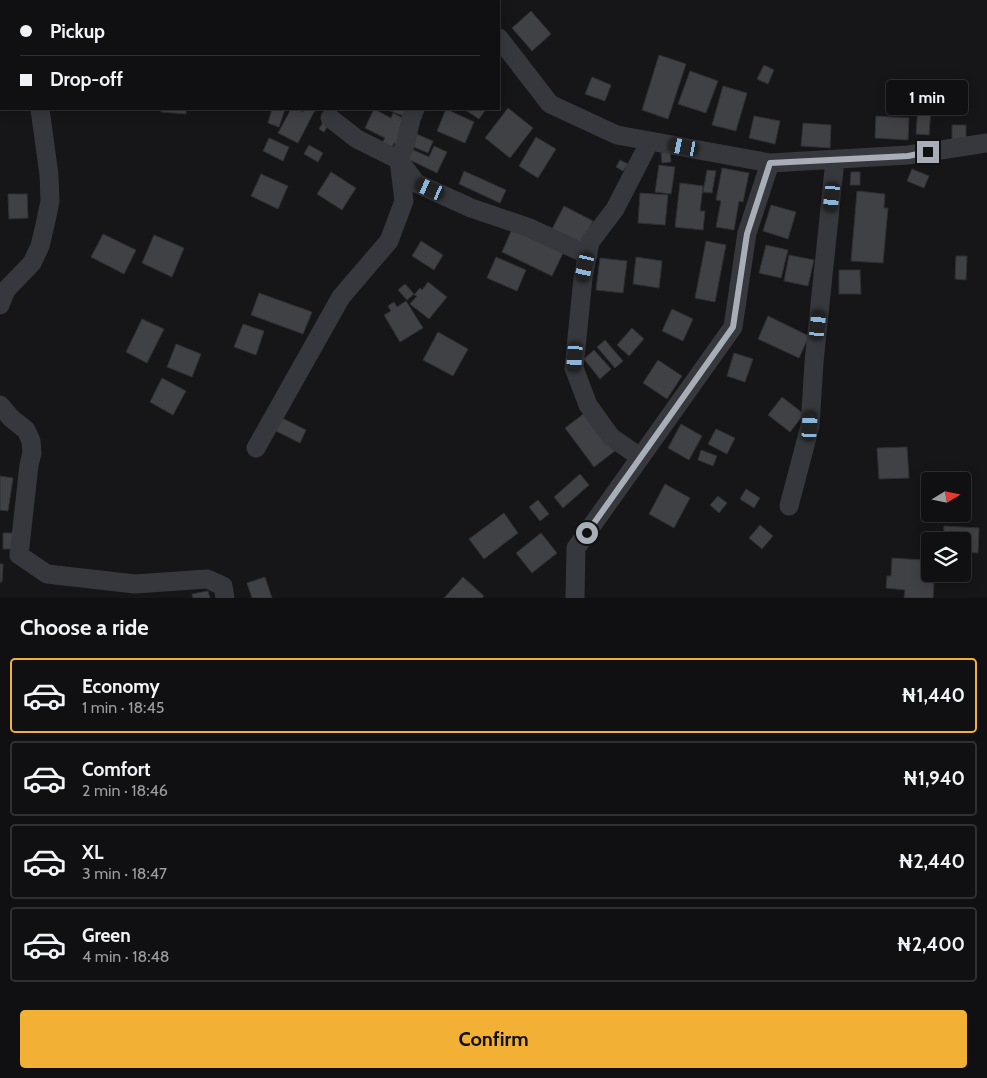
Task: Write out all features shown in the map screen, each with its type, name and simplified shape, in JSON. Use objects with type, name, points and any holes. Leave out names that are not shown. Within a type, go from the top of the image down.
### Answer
[{"type":"street","points":[[500,39],[550,104],[617,135],[770,163],[908,156],[987,143]]},
{"type":"street","points":[[0,305],[6,290],[32,263],[40,246],[50,201],[49,175],[40,110]]},
{"type":"street","points":[[256,448],[341,297],[389,241],[404,200],[399,160],[415,110]]},
{"type":"street","points":[[330,118],[357,138],[399,160],[416,183],[471,208],[530,228],[588,255]]},
{"type":"street","points":[[640,457],[611,437],[588,405],[574,368],[582,278],[590,242],[615,209],[650,141]]},
{"type":"street","points":[[789,506],[810,426],[814,362],[836,160]]},
{"type":"street","points":[[576,598],[576,548],[733,327],[747,234],[770,163]]},
{"type":"street","points":[[0,405],[10,418],[26,430],[31,441],[32,453],[19,555],[47,574],[135,584],[207,579],[223,586],[225,598]]},
{"type":"building","points":[[531,11],[551,34],[532,51],[512,28]]},
{"type":"building","points":[[659,55],[686,64],[668,119],[642,110]]},
{"type":"building","points":[[764,65],[774,70],[768,84],[757,79]]},
{"type":"building","points":[[690,71],[718,81],[706,113],[678,104]]},
{"type":"building","points":[[592,77],[611,85],[605,101],[585,94]]},
{"type":"building","points":[[723,86],[747,93],[736,131],[712,125]]},
{"type":"building","points":[[956,86],[965,86],[966,100],[956,100]]},
{"type":"building","points":[[919,94],[932,95],[929,135],[916,134]]},
{"type":"building","points":[[508,108],[533,128],[510,158],[485,138]]},
{"type":"building","points":[[161,110],[186,110],[186,114],[161,112]]},
{"type":"building","points":[[272,110],[285,110],[279,127],[268,123]]},
{"type":"building","points":[[290,110],[303,112],[304,110],[315,110],[298,143],[278,133]]},
{"type":"building","points":[[374,110],[391,118],[393,113],[403,118],[399,145],[394,143],[391,150],[381,145],[385,138],[365,128]]},
{"type":"building","points":[[388,110],[412,110],[409,118]]},
{"type":"building","points":[[446,110],[474,122],[465,143],[437,131]]},
{"type":"building","points":[[466,110],[485,110],[479,119]]},
{"type":"building","points":[[754,116],[780,121],[775,144],[749,138]]},
{"type":"building","points":[[876,116],[909,118],[908,140],[875,138]]},
{"type":"building","points":[[324,121],[329,124],[324,132],[319,129]]},
{"type":"building","points":[[803,123],[831,125],[830,148],[801,146]]},
{"type":"building","points":[[952,125],[966,125],[966,140],[952,140]]},
{"type":"building","points":[[414,133],[433,141],[428,153],[409,145]]},
{"type":"building","points":[[536,137],[556,149],[538,178],[519,166]]},
{"type":"building","points":[[269,138],[289,147],[283,161],[263,151]]},
{"type":"building","points":[[309,145],[323,153],[318,162],[304,154]]},
{"type":"building","points":[[434,146],[447,152],[437,173],[404,157],[409,148],[429,157]]},
{"type":"building","points":[[670,152],[671,162],[662,163],[661,153]]},
{"type":"building","points":[[620,160],[628,164],[623,171],[616,167]]},
{"type":"building","points":[[659,165],[675,167],[671,194],[655,192]]},
{"type":"building","points":[[722,168],[749,173],[743,202],[739,201],[734,230],[716,227],[721,201],[716,200]]},
{"type":"building","points":[[912,169],[929,176],[924,188],[907,181]]},
{"type":"building","points":[[707,170],[716,171],[712,193],[703,192]]},
{"type":"building","points":[[464,171],[506,190],[500,203],[459,184]]},
{"type":"building","points":[[331,172],[356,188],[342,210],[317,194]]},
{"type":"building","points":[[851,172],[860,172],[860,185],[850,185]]},
{"type":"building","points":[[261,174],[288,186],[278,209],[251,196]]},
{"type":"building","points":[[680,183],[703,186],[700,211],[705,211],[703,230],[675,227]]},
{"type":"building","points":[[857,191],[885,194],[884,208],[888,208],[883,263],[851,261]]},
{"type":"building","points":[[640,193],[668,195],[665,225],[638,223]]},
{"type":"building","points":[[8,194],[27,194],[28,218],[9,219]]},
{"type":"building","points":[[771,205],[796,212],[788,239],[763,231]]},
{"type":"building","points":[[564,206],[593,221],[579,246],[551,231]]},
{"type":"building","points":[[512,229],[563,253],[552,276],[502,252]]},
{"type":"building","points":[[103,234],[136,250],[124,274],[91,257]]},
{"type":"building","points":[[154,235],[184,248],[172,277],[142,263]]},
{"type":"building","points":[[421,241],[443,255],[434,270],[412,256]]},
{"type":"building","points":[[706,241],[726,245],[715,302],[695,298]]},
{"type":"building","points":[[766,245],[788,250],[781,278],[759,273]]},
{"type":"building","points":[[789,255],[814,260],[808,286],[784,281]]},
{"type":"building","points":[[956,256],[967,256],[966,280],[955,279]]},
{"type":"building","points":[[496,257],[526,270],[517,291],[487,278]]},
{"type":"building","points":[[636,257],[662,261],[659,288],[633,284]]},
{"type":"building","points":[[600,258],[627,261],[623,293],[596,290]]},
{"type":"building","points":[[839,270],[860,270],[861,294],[839,294]]},
{"type":"building","points":[[428,282],[447,297],[429,319],[410,304],[417,296],[414,295],[420,288],[422,290]]},
{"type":"building","points":[[405,284],[414,294],[407,300],[398,290]]},
{"type":"building","points":[[259,293],[312,312],[303,334],[251,315]]},
{"type":"building","points":[[406,301],[423,328],[400,342],[384,315],[391,311],[388,306],[394,302],[397,307]]},
{"type":"building","points":[[672,309],[693,319],[683,341],[662,331]]},
{"type":"building","points":[[768,316],[809,336],[799,358],[758,339]]},
{"type":"building","points":[[142,319],[164,329],[147,363],[126,352]]},
{"type":"building","points":[[243,324],[264,331],[256,355],[234,347]]},
{"type":"building","points":[[632,328],[644,339],[629,356],[617,345]]},
{"type":"building","points":[[438,332],[468,349],[453,376],[423,360]]},
{"type":"building","points":[[605,340],[623,361],[615,368],[597,347]]},
{"type":"building","points":[[176,344],[201,354],[192,377],[167,367]]},
{"type":"building","points":[[594,350],[611,369],[600,379],[584,359]]},
{"type":"building","points":[[734,353],[753,359],[745,382],[727,376]]},
{"type":"building","points":[[658,360],[682,376],[667,399],[643,383]]},
{"type":"building","points":[[162,378],[186,391],[173,415],[150,402]]},
{"type":"building","points":[[782,397],[804,414],[790,432],[768,415]]},
{"type":"building","points":[[586,412],[615,451],[594,467],[565,428]]},
{"type":"building","points":[[282,418],[306,430],[300,443],[276,431]]},
{"type":"building","points":[[681,424],[702,436],[689,460],[668,448]]},
{"type":"building","points":[[716,429],[735,438],[727,454],[708,444]]},
{"type":"building","points":[[907,447],[909,478],[879,479],[877,448]]},
{"type":"building","points":[[701,450],[717,456],[713,466],[698,460]]},
{"type":"building","points":[[580,474],[589,485],[563,508],[554,497]]},
{"type":"building","points":[[0,476],[13,478],[8,511],[0,510]]},
{"type":"building","points":[[665,484],[690,498],[674,528],[649,514]]},
{"type":"building","points":[[746,489],[760,498],[754,508],[740,499]]},
{"type":"building","points":[[718,496],[727,503],[719,513],[710,505]]},
{"type":"building","points":[[538,500],[549,514],[540,521],[529,507]]},
{"type":"building","points":[[504,513],[518,533],[484,559],[469,539]]},
{"type":"building","points":[[760,525],[773,536],[762,549],[749,538]]},
{"type":"building","points":[[944,526],[979,528],[978,553],[971,553],[971,532],[944,532]]},
{"type":"building","points":[[3,533],[16,533],[16,549],[3,549]]},
{"type":"building","points":[[541,533],[557,553],[532,573],[516,553]]},
{"type":"building","points":[[892,558],[921,560],[921,582],[934,583],[933,598],[904,598],[905,590],[886,588],[887,576],[891,576]]},
{"type":"building","points":[[0,564],[3,564],[2,582],[0,582]]},
{"type":"building","points":[[265,577],[272,598],[252,598],[247,583]]},
{"type":"building","points":[[463,577],[484,596],[482,598],[444,598]]},
{"type":"building","points":[[208,591],[210,598],[193,598],[192,594]]},
{"type":"route","points":[[587,533],[733,327],[747,234],[770,163],[908,156],[928,152]]}]
